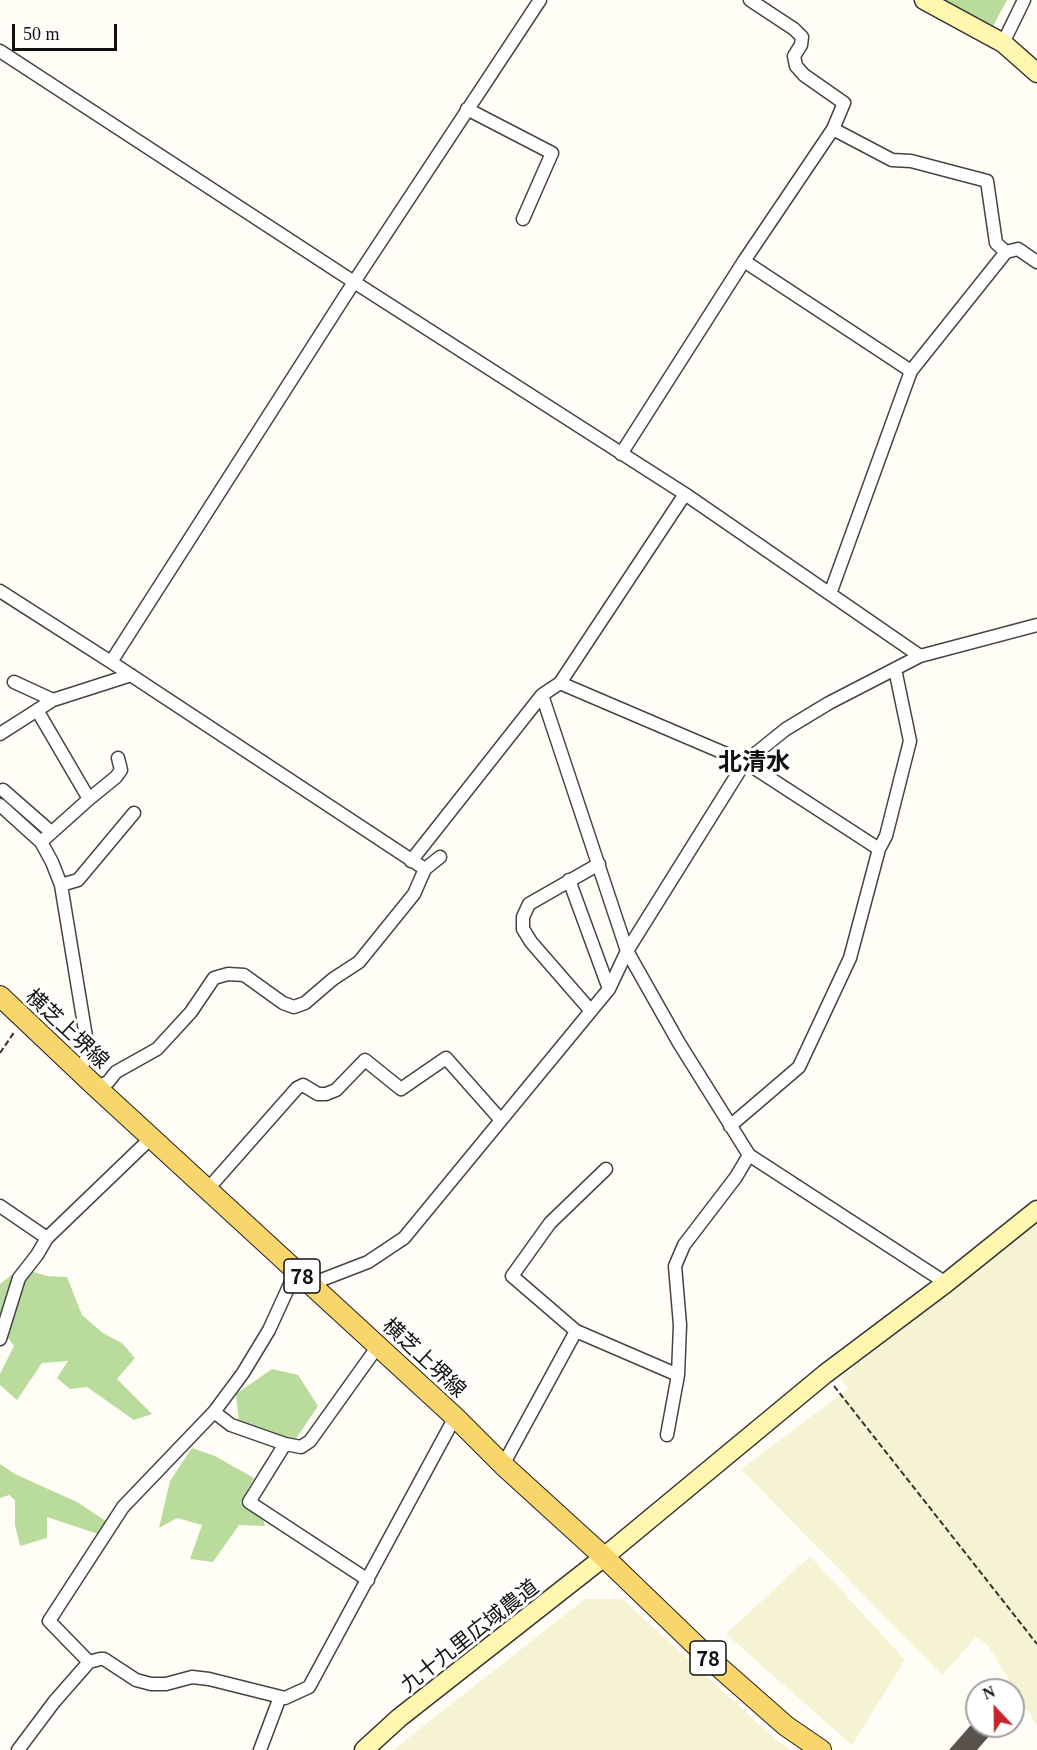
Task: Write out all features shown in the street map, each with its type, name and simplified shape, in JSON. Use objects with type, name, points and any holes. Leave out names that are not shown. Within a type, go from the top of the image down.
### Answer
[{"type":"main road","name":"横芝上堺線","points":[[0,996],[77,1070],[455,1417],[711,1660],[786,1726],[821,1750]]},
{"type":"street","points":[[111,662],[354,282],[540,0]]},
{"type":"street","points":[[621,454],[744,261],[832,129],[844,103],[804,75],[796,66],[794,56],[801,45],[802,37],[794,29],[750,0]]},
{"type":"street","points":[[924,0],[1003,43],[1037,73]]},
{"type":"street","points":[[1003,43],[1024,0]]},
{"type":"street","points":[[0,51],[685,495],[920,656]]},
{"type":"street","points":[[468,109],[552,153],[523,219]]},
{"type":"street","points":[[832,129],[892,160],[911,161],[987,181],[996,243],[1006,252]]},
{"type":"street","points":[[830,594],[911,370],[1006,252],[1018,249],[1037,262]]},
{"type":"street","points":[[744,261],[911,370]]},
{"type":"street","points":[[411,861],[542,695],[561,683],[685,495]]},
{"type":"street","points":[[0,591],[425,868]]},
{"type":"street","points":[[311,1284],[368,1262],[404,1238],[609,989],[627,951],[745,762],[786,729],[920,656],[1037,625]]},
{"type":"street","points":[[730,1126],[799,1066],[850,958],[879,849],[886,836],[910,741],[896,669]]},
{"type":"street","points":[[0,734],[53,700],[131,675]]},
{"type":"street","points":[[14,682],[53,700]]},
{"type":"street","points":[[561,683],[745,762],[879,849]]},
{"type":"street","points":[[542,695],[627,951],[748,1155],[946,1282]]},
{"type":"street","points":[[37,710],[89,799]]},
{"type":"street","points":[[41,842],[116,777],[121,770],[118,758]]},
{"type":"street","points":[[3,790],[51,832]]},
{"type":"street","points":[[0,805],[41,842],[61,885],[89,1055],[77,1070]]},
{"type":"street","points":[[61,885],[78,880],[134,813]]},
{"type":"street","points":[[96,1087],[108,1082],[116,1072],[157,1049],[191,1012],[205,988],[214,978],[228,974],[244,975],[283,1003],[294,1007],[305,1003],[333,979],[359,962],[414,894],[425,868],[440,857]]},
{"type":"street","points":[[591,1011],[531,942],[524,929],[523,917],[529,904],[598,864]]},
{"type":"street","points":[[569,880],[609,989]]},
{"type":"street","points":[[207,1190],[297,1088],[303,1085],[318,1094],[336,1090],[365,1060],[401,1089],[446,1058],[501,1119]]},
{"type":"street","points":[[0,1339],[19,1278],[38,1255],[47,1238],[151,1138]]},
{"type":"street","points":[[667,1435],[678,1375],[680,1325],[675,1266],[684,1245],[736,1177],[748,1155]]},
{"type":"street","points":[[606,1169],[550,1223],[512,1276],[576,1332],[678,1375]]},
{"type":"street","points":[[0,1206],[47,1238]]},
{"type":"street","name":"九十九里広域農道","points":[[370,1748],[825,1374],[1037,1210]]},
{"type":"street","points":[[89,1662],[49,1621],[123,1507],[214,1412],[243,1373],[268,1330],[296,1270]]},
{"type":"street","points":[[503,1465],[576,1332]]},
{"type":"street","points":[[214,1412],[231,1425],[285,1444],[301,1447],[310,1441],[378,1346]]},
{"type":"street","points":[[18,1750],[54,1702],[89,1662],[104,1659],[136,1680],[151,1684],[166,1684],[192,1677],[285,1698],[309,1687],[455,1417]]},
{"type":"street","points":[[285,1444],[249,1503],[368,1580]]},
{"type":"street","points":[[260,1750],[280,1697]]},
{"type":"path","points":[[0,1053],[23,1019]]},
{"type":"path","points":[[825,1374],[1037,1644]]},
{"type":"shaded area","points":[[1037,1223],[1037,1726],[1025,1706],[1025,1678],[1008,1678],[987,1644],[976,1637],[942,1675],[741,1469],[849,1388],[840,1378]]},
{"type":"shaded area","points":[[810,1556],[905,1660],[852,1745],[726,1634]]},
{"type":"shaded area","points":[[585,1599],[622,1599],[775,1739],[792,1750],[393,1750]]},
{"type":"green space","points":[[944,0],[1007,0],[992,28]]},
{"type":"green space","points":[[21,1268],[47,1276],[67,1277],[82,1315],[103,1333],[122,1343],[135,1358],[117,1379],[152,1414],[134,1420],[87,1387],[70,1389],[57,1378],[68,1361],[42,1363],[17,1400],[0,1385],[0,1374],[14,1346],[0,1327],[0,1284]]},
{"type":"green space","points":[[272,1369],[298,1375],[318,1406],[287,1452],[239,1423],[236,1394]]},
{"type":"green space","points":[[192,1448],[215,1456],[254,1478],[240,1503],[261,1511],[265,1526],[239,1525],[213,1562],[190,1559],[202,1525],[177,1518],[159,1528],[170,1481]]},
{"type":"green space","points":[[0,1464],[15,1474],[77,1502],[106,1521],[98,1534],[47,1517],[47,1538],[20,1546],[15,1525],[15,1500],[9,1495],[0,1498]]},
{"type":"building","points":[[965,1732],[965,1738],[988,1738],[977,1750],[949,1750]]},
{"type":"district","name":"北清水","points":[[754,761]]}]
